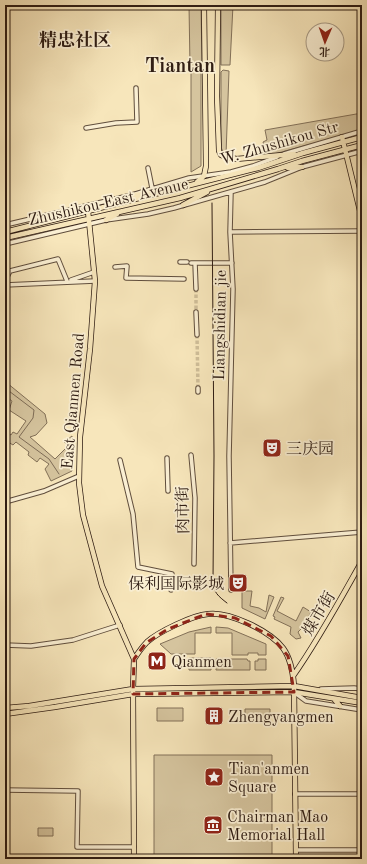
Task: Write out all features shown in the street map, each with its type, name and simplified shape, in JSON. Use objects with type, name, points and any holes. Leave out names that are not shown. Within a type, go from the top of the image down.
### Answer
[{"type":"main road","points":[[195,183],[204,176],[206,158],[204,5]]},
{"type":"main road","points":[[218,5],[217,96],[219,151],[221,155],[236,160],[303,153]]},
{"type":"main road","name":"W. Zhushikou Str","points":[[343,140],[362,137]]},
{"type":"main road","points":[[258,168],[343,140],[362,219]]},
{"type":"main road","points":[[183,205],[216,188],[302,161],[362,145]]},
{"type":"main road","points":[[258,168],[280,155]]},
{"type":"main road","points":[[278,169],[302,167]]},
{"type":"main road","name":"Zhushikou East Avenue","points":[[5,232],[258,168]]},
{"type":"main road","name":"Zhushikou East Avenue","points":[[5,238],[72,223],[90,222],[127,210],[216,188]]},
{"type":"main road","points":[[132,195],[158,194]]},
{"type":"main road","name":"East Qianmen Road","points":[[88,210],[95,281],[90,349],[80,437],[78,476],[83,515],[95,564],[102,586],[134,658]]},
{"type":"main road","points":[[106,220],[127,210]]},
{"type":"main road","points":[[72,215],[72,223]]},
{"type":"main road","name":"煤市街","points":[[293,676],[314,645],[344,595],[362,561]]},
{"type":"main road","points":[[134,859],[134,658],[146,643],[158,634],[200,615],[212,613],[235,618],[271,636],[283,648],[290,661],[294,686],[296,859]]},
{"type":"main road","points":[[5,708],[133,692],[294,686],[362,698]]},
{"type":"main road","points":[[5,714],[133,692],[294,692],[362,703]]},
{"type":"main road","points":[[334,699],[340,706]]},
{"type":"street","points":[[86,128],[116,123],[137,122],[136,88]]},
{"type":"street","name":"W. Zhushikou Str","points":[[204,176],[231,172],[253,166],[301,148],[343,140],[362,132]]},
{"type":"street","name":"Zhushikou East Avenue","points":[[5,244],[90,222],[148,214],[210,198],[265,182],[302,167],[362,151]]},
{"type":"street","points":[[148,168],[152,188]]},
{"type":"street","name":"Zhushikou East Avenue","points":[[5,225],[132,195],[189,178],[204,176]]},
{"type":"street","name":"Liangshidian jie","points":[[231,192],[230,232],[232,263],[232,332],[229,448],[231,590]]},
{"type":"street","points":[[230,232],[362,231]]},
{"type":"street","points":[[5,281],[10,271],[58,259],[67,282]]},
{"type":"street","points":[[180,262],[232,263]]},
{"type":"street","points":[[191,263],[196,289]]},
{"type":"street","points":[[115,267],[127,266],[126,278],[184,279]]},
{"type":"street","points":[[67,282],[94,272]]},
{"type":"street","points":[[5,284],[95,281]]},
{"type":"street","points":[[196,312],[197,335]]},
{"type":"street","name":"肉市街","points":[[191,455],[195,498],[194,564]]},
{"type":"street","points":[[167,458],[168,491]]},
{"type":"street","points":[[120,460],[133,514],[138,567],[172,574],[171,590]]},
{"type":"street","points":[[5,502],[44,491],[78,476]]},
{"type":"street","points":[[230,543],[362,532]]},
{"type":"street","points":[[5,644],[31,646],[73,640],[120,625]]},
{"type":"street","points":[[314,690],[362,689]]},
{"type":"street","points":[[294,692],[306,701],[362,710]]},
{"type":"street","points":[[5,790],[78,791],[77,847],[134,847]]},
{"type":"street","points":[[295,794],[362,794]]},
{"type":"street","points":[[296,850],[362,850]]},
{"type":"highlighted area","points":[[206,614],[235,618],[271,636],[288,656],[294,692],[133,694],[134,659],[146,643],[168,629]]},
{"type":"shaded area","points":[[189,5],[201,5],[202,65],[198,67],[190,67]]},
{"type":"shaded area","points":[[221,5],[233,5],[230,65],[221,65]]},
{"type":"shaded area","points":[[199,70],[201,72],[201,166],[191,172],[191,72]]},
{"type":"shaded area","points":[[223,70],[229,71],[226,155],[221,147],[221,72]]},
{"type":"shaded area","points":[[362,113],[362,130],[267,156],[263,142],[267,140],[265,130]]},
{"type":"shaded area","points":[[5,368],[7,368],[7,383],[45,414],[47,423],[36,435],[30,437],[55,459],[68,446],[64,442],[72,436],[72,471],[51,481],[45,469],[49,464],[40,458],[37,462],[28,455],[29,452],[16,442],[13,445],[5,440],[6,432],[11,435],[13,432],[17,434],[26,421],[9,410],[12,401],[5,396]]},
{"type":"shaded area","points":[[242,591],[252,591],[250,606],[259,608],[266,612],[269,595],[274,597],[265,619],[242,608]]},
{"type":"shaded area","points":[[281,597],[284,598],[277,611],[296,621],[303,607],[311,612],[309,616],[311,617],[306,626],[298,632],[301,638],[296,639],[290,634],[291,627],[274,619],[275,617],[273,616]]},
{"type":"shaded area","points":[[211,627],[211,633],[195,633],[195,654],[171,654],[160,644],[189,632]]},
{"type":"shaded area","points":[[216,627],[228,628],[266,644],[266,655],[248,653],[248,655],[232,655],[232,633],[216,633]]},
{"type":"shaded area","points":[[189,658],[211,658],[211,670],[189,670]]},
{"type":"shaded area","points":[[216,659],[247,659],[250,661],[250,670],[216,670]]},
{"type":"shaded area","points":[[258,659],[266,659],[266,670],[255,670],[255,661],[258,661]]},
{"type":"shaded area","points":[[157,708],[183,708],[183,721],[157,721]]},
{"type":"shaded area","points":[[245,709],[270,709],[270,720],[245,720]]},
{"type":"shaded area","points":[[154,755],[272,755],[272,859],[154,859]]},
{"type":"shaded area","points":[[38,828],[53,828],[53,836],[38,836]]},
{"type":"waterway","points":[[5,388],[34,410],[33,418],[19,437],[49,459],[59,474]]},
{"type":"tunnel","points":[[196,289],[196,312]]},
{"type":"tunnel","points":[[197,335],[198,388]]},
{"type":"tram line","points":[[212,203],[214,456],[213,581],[217,594],[227,603]]},
{"type":"place","name":"三庆园","points":[[272,448]]},
{"type":"place","name":"保利国际影城","points":[[238,583]]},
{"type":"place","name":"Qianmen","points":[[157,661]]},
{"type":"place","name":"Zhengyangmen","points":[[214,716]]},
{"type":"place","name":"Tian'anmen Square","points":[[214,777]]},
{"type":"place","name":"Chairman Mao Memorial Hall","points":[[213,825]]},
{"type":"district","name":"精忠社区","points":[[75,40]]},
{"type":"district","name":"Tiantan","points":[[180,65]]}]
